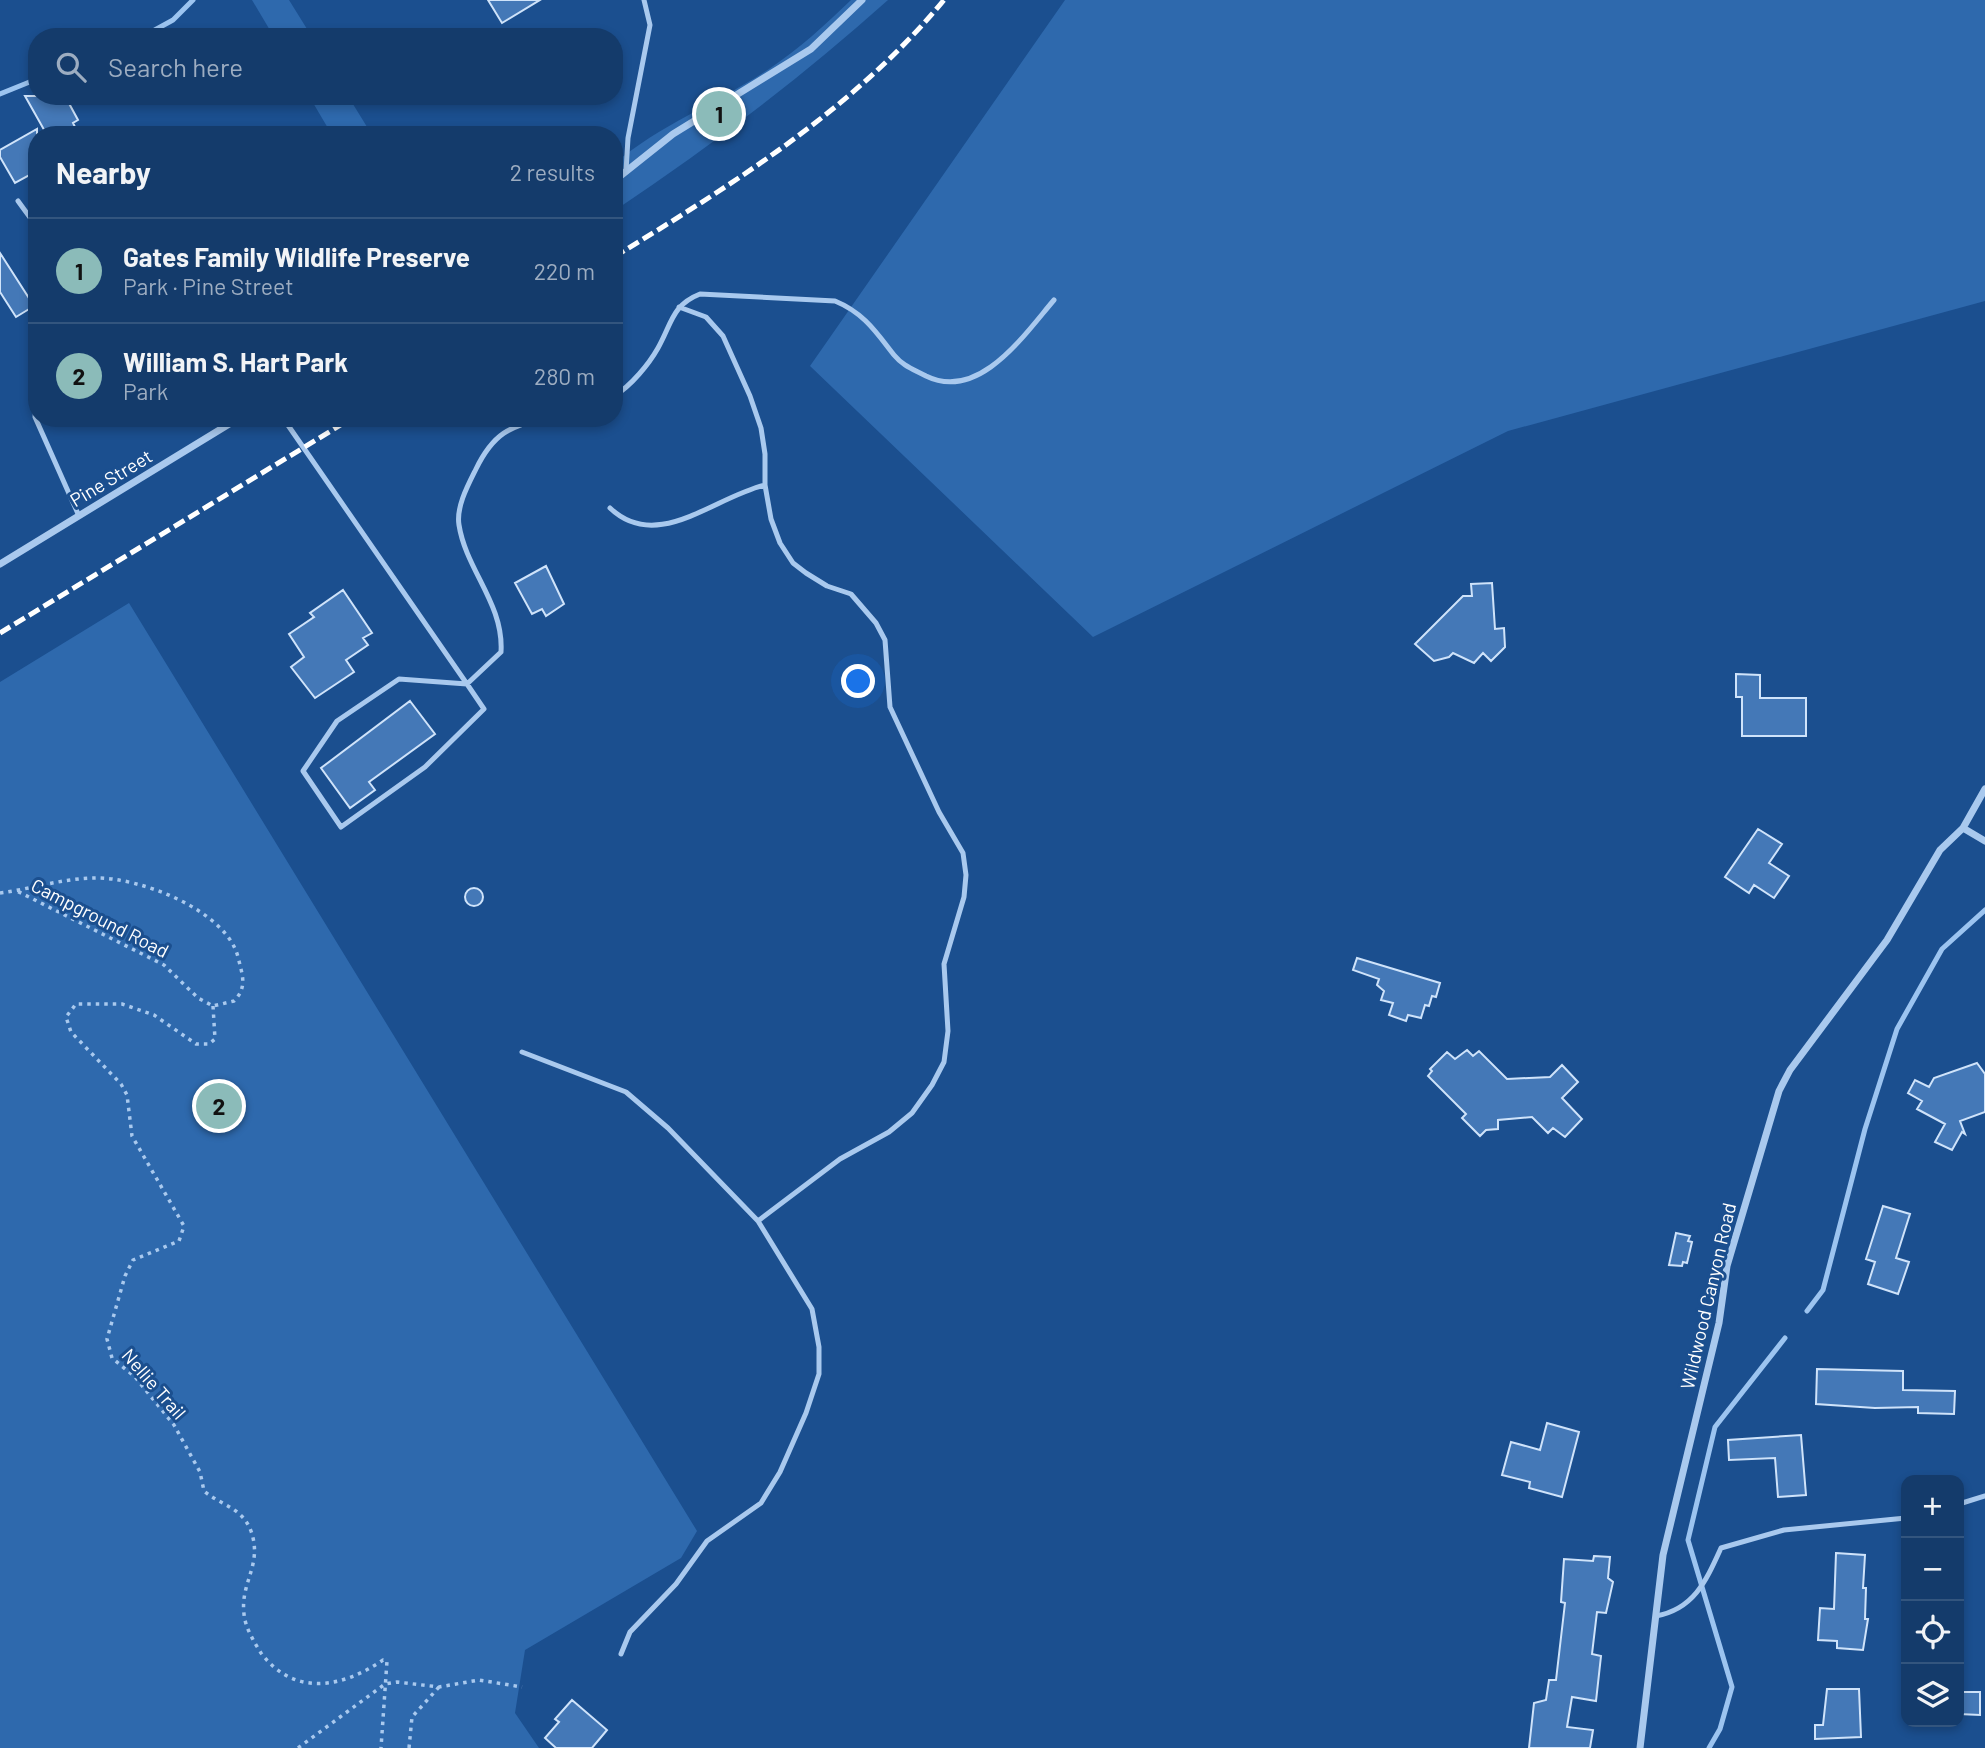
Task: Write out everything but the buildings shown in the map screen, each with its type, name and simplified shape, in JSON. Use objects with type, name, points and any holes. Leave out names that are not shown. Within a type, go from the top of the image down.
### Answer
[{"type":"street","points":[[623,174],[673,134],[811,48],[862,0]]},
{"type":"street","name":"Pine Street","points":[[0,564],[224,427]]},
{"type":"street","name":"Wildwood Canyon Road","points":[[1640,1748],[1663,1555],[1718,1323],[1727,1266],[1779,1091],[1790,1070],[1887,940],[1940,850],[1963,828],[1985,789]]},
{"type":"street","points":[[1963,828],[1985,841]]},
{"type":"lane","points":[[626,171],[628,138],[650,25],[644,0]]},
{"type":"lane","points":[[18,201],[28,215]]},
{"type":"lane","points":[[623,386],[658,348],[679,307],[685,300],[701,294],[835,301],[852,308],[867,320],[906,367],[939,382],[959,382],[979,376],[1016,344],[1054,300]]},
{"type":"lane","points":[[679,307],[706,317],[723,336],[761,428],[765,454],[765,485],[771,519],[780,544],[793,562],[827,586],[851,594],[876,623],[884,640],[890,707],[939,812],[963,853],[966,875],[964,897],[944,964],[948,1031],[944,1062],[932,1085],[912,1113],[889,1132],[840,1159],[758,1221]]},
{"type":"lane","points":[[39,427],[79,516]]},
{"type":"lane","points":[[288,427],[467,684],[484,709],[425,767],[341,827],[303,771],[337,720],[400,679],[467,684],[501,652],[502,634],[488,592],[458,523],[465,491],[493,441],[514,427]]},
{"type":"lane","points":[[610,508],[621,519],[642,527],[666,526],[740,491],[765,485]]},
{"type":"lane","points":[[522,1052],[626,1092],[668,1128],[758,1221],[812,1309],[819,1346],[819,1374],[811,1400],[780,1472],[761,1503],[735,1524],[707,1541],[676,1584],[630,1632],[621,1654]]},
{"type":"lane","points":[[1964,1502],[1985,1496]]},
{"type":"lane","points":[[1656,1615],[1674,1612],[1694,1598],[1721,1548],[1784,1530],[1901,1518]]},
{"type":"path","name":"Campground Road","points":[[0,893],[96,877],[150,888],[179,900],[207,917],[225,933],[237,952],[243,989],[234,1001],[213,1006],[198,998],[164,965],[17,891]]},
{"type":"path","name":"Nellie Trail","points":[[213,1006],[215,1040],[209,1044],[196,1044],[154,1015],[122,1004],[76,1004],[66,1017],[71,1032],[121,1084],[127,1095],[132,1136],[184,1226],[178,1241],[143,1254],[128,1268],[107,1339],[108,1350],[112,1358],[135,1377],[174,1425],[200,1472],[204,1491],[220,1498],[247,1521],[256,1554],[244,1600],[244,1615],[254,1640],[270,1664],[281,1675],[295,1681],[337,1683],[360,1676],[383,1660],[387,1661],[381,1748]]},
{"type":"path","points":[[298,1748],[385,1684],[397,1682],[439,1687],[479,1680],[522,1687]]},
{"type":"path","points":[[409,1748],[412,1717],[439,1687]]},
{"type":"shaded area","points":[[252,0],[289,0],[306,28],[269,28]]},
{"type":"shaded area","points":[[851,0],[888,0],[755,110],[623,205],[623,157],[670,125],[769,69],[812,36]]},
{"type":"shaded area","points":[[1065,0],[1985,0],[1985,301],[1508,431],[1093,637],[810,366]]},
{"type":"shaded area","points":[[314,105],[354,105],[366,126],[327,126]]},
{"type":"shaded area","points":[[129,603],[697,1531],[681,1558],[525,1650],[515,1713],[539,1748],[0,1748],[0,682]]},
{"type":"waterway","points":[[158,28],[173,20],[193,0]]},
{"type":"waterway","points":[[0,94],[28,83]]},
{"type":"waterway","points":[[1807,1311],[1823,1290],[1865,1129],[1897,1029],[1942,949],[1985,910]]},
{"type":"waterway","points":[[1709,1748],[1720,1729],[1732,1687],[1688,1540],[1715,1427],[1785,1338]]},
{"type":"railway","points":[[623,251],[747,172],[831,110],[871,76],[944,0]]},
{"type":"railway","points":[[0,633],[337,427]]},
{"type":"place","name":"Gates Family Wildlife Preserve","points":[[719,114]]},
{"type":"place","name":"William S. Hart Park","points":[[219,1106]]}]
